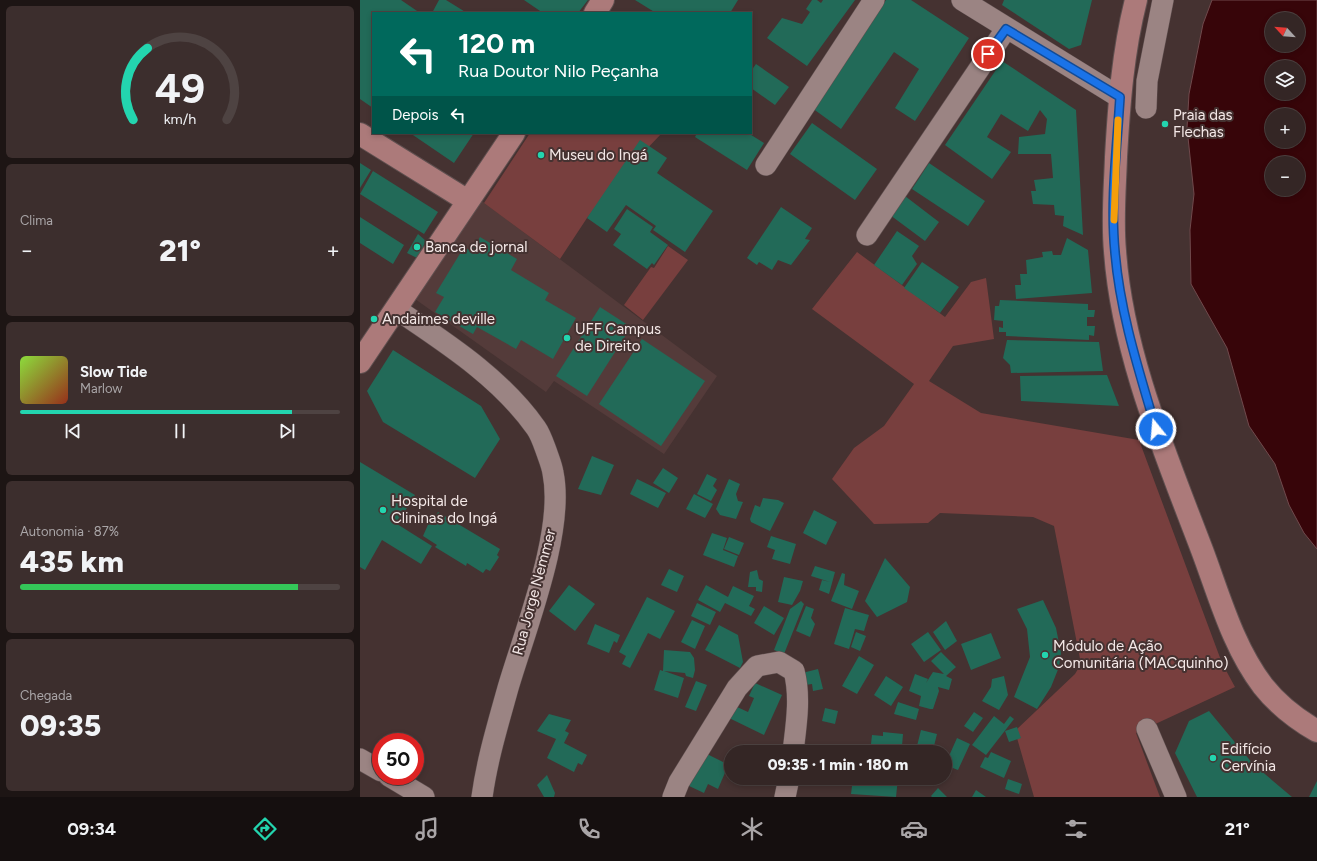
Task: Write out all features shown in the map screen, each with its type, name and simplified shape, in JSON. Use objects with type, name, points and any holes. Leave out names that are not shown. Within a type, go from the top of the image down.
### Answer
[{"type":"main road","points":[[596,12],[603,0]]},
{"type":"main road","points":[[1136,0],[1125,52],[1120,97],[1114,200],[1114,251],[1124,318],[1156,429],[1231,627],[1246,659],[1262,685],[1283,709],[1317,731]]},
{"type":"main road","points":[[360,134],[468,201]]},
{"type":"main road","points":[[360,362],[513,134]]},
{"type":"street","points":[[766,165],[874,0]]},
{"type":"street","points":[[962,0],[1006,29],[1120,97]]},
{"type":"street","points":[[1146,108],[1147,81],[1163,0]]},
{"type":"street","points":[[868,235],[1006,29]]},
{"type":"street","name":"Rua Jorge Nemmer","points":[[396,309],[463,355],[510,396],[537,429],[553,474],[555,500],[551,537],[542,574],[485,774],[482,797]]},
{"type":"street","points":[[673,797],[679,782],[737,688],[757,666],[779,662],[794,671],[796,680],[797,706],[794,745]]},
{"type":"street","points":[[1147,729],[1176,797]]},
{"type":"street","points":[[360,759],[372,766]]},
{"type":"street","points":[[466,797],[485,774]]},
{"type":"street","points":[[404,785],[424,797]]},
{"type":"street","points":[[785,797],[788,785]]},
{"type":"shaded area","points":[[1212,0],[1317,0],[1317,549],[1304,533],[1289,505],[1275,464],[1249,426],[1227,348],[1191,284],[1190,230],[1194,194],[1187,128],[1189,94],[1203,24]]},
{"type":"shaded area","points":[[529,134],[661,134],[618,179],[587,218],[560,259],[484,203]]},
{"type":"shaded area","name":"UFF Campus de Direito","points":[[479,199],[717,376],[664,454],[554,381],[546,392],[415,299]]},
{"type":"shaded area","points":[[668,246],[688,260],[643,320],[624,305],[651,267],[654,268]]},
{"type":"shaded area","points":[[857,252],[945,317],[971,282],[986,278],[994,339],[953,346],[929,381],[981,413],[1139,440],[1222,663],[1235,687],[1136,733],[1160,797],[1034,797],[1015,731],[1075,674],[1081,664],[1054,526],[1033,517],[940,513],[928,523],[874,524],[832,479],[854,448],[884,426],[914,384],[812,309]]},
{"type":"building","points":[[360,0],[401,0],[419,12],[372,12],[372,107],[360,99]]},
{"type":"building","points":[[439,0],[446,0],[465,12],[433,12]]},
{"type":"building","points":[[524,0],[588,0],[579,12],[542,12]]},
{"type":"building","points":[[635,0],[738,0],[731,12],[654,12]]},
{"type":"building","points":[[812,0],[817,0],[821,3],[823,0],[855,0],[807,66],[767,38],[782,18],[802,24],[810,12],[806,9]]},
{"type":"building","points":[[886,0],[911,0],[969,38],[915,121],[895,108],[919,69],[894,52],[841,129],[812,108]]},
{"type":"building","points":[[1004,0],[1092,0],[1081,45],[1069,49],[1002,5]]},
{"type":"building","points":[[1002,61],[1076,110],[1083,235],[1063,226],[1064,216],[1055,215],[1054,205],[1033,204],[1031,191],[1036,191],[1034,180],[1053,178],[1051,154],[1018,154],[1019,137],[1045,134],[1047,119],[1040,110],[1028,131],[1001,114],[987,137],[1011,152],[992,179],[945,145]]},
{"type":"building","points":[[756,64],[789,87],[775,105],[752,89],[752,70]]},
{"type":"building","points":[[812,123],[877,169],[855,200],[790,154]]},
{"type":"building","points":[[411,134],[473,134],[454,163]]},
{"type":"building","points":[[696,134],[750,134],[764,143],[747,170],[695,137]]},
{"type":"building","points":[[640,140],[667,158],[657,173],[713,211],[685,252],[653,230],[656,226],[626,205],[607,232],[587,218]]},
{"type":"building","points":[[360,163],[371,170],[360,188]]},
{"type":"building","points":[[929,163],[985,201],[968,226],[912,189]]},
{"type":"building","points":[[373,171],[438,212],[424,234],[360,194]]},
{"type":"building","points":[[905,196],[939,222],[925,241],[890,215]]},
{"type":"building","points":[[781,207],[812,228],[805,239],[810,240],[791,265],[778,260],[772,270],[759,262],[757,265],[747,258]]},
{"type":"building","points":[[627,209],[653,227],[650,232],[668,245],[654,265],[652,263],[647,269],[613,245],[621,234],[614,229]]},
{"type":"building","points":[[360,217],[404,245],[393,264],[360,243]]},
{"type":"building","points":[[897,231],[919,246],[912,256],[917,264],[902,285],[874,265]]},
{"type":"building","name":"Banca de jornal","points":[[418,234],[426,241],[417,258],[407,253]]},
{"type":"building","points":[[480,237],[517,259],[511,270],[549,293],[545,300],[576,318],[553,359],[521,340],[516,349],[477,327],[473,334],[435,312],[444,297],[436,293],[464,247],[471,251]]},
{"type":"building","points":[[1067,238],[1088,250],[1092,293],[1016,299],[1015,285],[1021,285],[1020,274],[1027,274],[1026,260],[1043,257],[1042,252],[1052,251],[1053,255],[1061,255]]},
{"type":"building","points":[[922,262],[959,287],[940,313],[904,288]]},
{"type":"building","points":[[1000,300],[1088,304],[1088,310],[1095,310],[1094,317],[1087,317],[1087,326],[1095,326],[1094,336],[1089,335],[1089,340],[1006,336],[1006,332],[999,332],[999,327],[1003,328],[1003,321],[994,320],[995,306],[999,306]]},
{"type":"building","points":[[600,307],[631,327],[587,396],[556,376]]},
{"type":"building","points":[[642,339],[705,381],[661,446],[599,404]]},
{"type":"building","points":[[1007,340],[1099,342],[1103,371],[1011,373],[1010,365],[1003,358]]},
{"type":"building","points":[[393,350],[481,406],[500,439],[475,478],[383,422],[367,391]]},
{"type":"building","points":[[1107,375],[1119,406],[1021,401],[1020,376]]},
{"type":"building","points":[[592,456],[614,465],[601,495],[578,489]]},
{"type":"building","name":"Hospital de Clininas do Ingá","points":[[360,462],[415,495],[397,524],[432,546],[421,564],[382,540],[365,570],[360,567]]},
{"type":"building","points":[[663,468],[678,478],[669,493],[653,483]]},
{"type":"building","points":[[707,474],[717,479],[713,486],[717,490],[711,501],[697,494]]},
{"type":"building","points":[[637,479],[666,493],[658,508],[630,494]]},
{"type":"building","points":[[729,479],[740,484],[736,494],[738,501],[743,502],[736,519],[720,515],[716,509]]},
{"type":"building","points":[[694,494],[713,504],[705,518],[686,509]]},
{"type":"building","points":[[763,498],[778,500],[784,503],[770,531],[751,522],[750,519],[755,505],[760,507]]},
{"type":"building","points":[[814,510],[837,522],[826,545],[803,533]]},
{"type":"building","points":[[438,512],[500,549],[497,555],[499,557],[490,571],[486,569],[483,573],[467,563],[466,566],[435,547],[437,545],[423,536],[431,518],[433,520]]},
{"type":"building","points":[[712,533],[727,538],[723,550],[738,556],[734,567],[703,555]]},
{"type":"building","points":[[771,536],[796,544],[790,564],[772,559],[775,550],[767,547]]},
{"type":"building","points":[[729,537],[744,543],[739,555],[724,549]]},
{"type":"building","points":[[885,558],[910,587],[907,602],[877,617],[865,601]]},
{"type":"building","points":[[815,566],[835,572],[829,594],[819,590],[822,580],[830,582],[811,576]]},
{"type":"building","points":[[669,569],[684,576],[677,592],[661,585]]},
{"type":"building","points":[[757,570],[759,579],[763,581],[762,592],[756,591],[756,587],[748,587],[750,572]]},
{"type":"building","points":[[842,573],[845,574],[844,585],[859,591],[852,609],[831,601]]},
{"type":"building","points":[[784,577],[803,581],[800,591],[792,605],[778,602]]},
{"type":"building","points":[[569,585],[595,604],[575,631],[549,611]]},
{"type":"building","points":[[706,585],[728,597],[733,586],[754,596],[749,606],[755,609],[751,616],[725,603],[720,612],[698,600]]},
{"type":"building","points":[[647,597],[675,611],[660,639],[648,633],[630,668],[622,664],[626,656],[619,652]]},
{"type":"building","name":"Módulo de Ação Comunitária (MACquinho)","points":[[1043,600],[1056,628],[1061,653],[1059,667],[1051,687],[1037,709],[1014,697],[1030,657],[1027,629],[1017,609]]},
{"type":"building","points":[[801,601],[804,604],[784,654],[774,650],[790,609]]},
{"type":"building","points":[[697,603],[716,612],[710,625],[691,616]]},
{"type":"building","points":[[764,606],[784,618],[774,635],[754,623]]},
{"type":"building","points":[[806,606],[814,609],[811,618],[815,624],[810,637],[796,631]]},
{"type":"building","points":[[845,608],[869,615],[864,631],[855,629],[849,649],[834,644]]},
{"type":"building","points":[[692,620],[705,626],[695,649],[681,642]]},
{"type":"building","points":[[946,621],[957,641],[945,650],[933,632]]},
{"type":"building","points":[[595,624],[620,635],[617,643],[614,641],[609,653],[587,644]]},
{"type":"building","points":[[719,625],[738,635],[743,662],[740,668],[705,650]]},
{"type":"building","points":[[856,632],[866,636],[860,651],[851,647]]},
{"type":"building","points":[[928,632],[941,650],[924,662],[911,644]]},
{"type":"building","points":[[991,633],[1001,658],[971,670],[961,644]]},
{"type":"building","points":[[664,650],[690,652],[694,658],[695,670],[693,678],[686,676],[685,673],[664,671],[684,678],[678,698],[654,690],[660,670],[663,671]]},
{"type":"building","points":[[941,652],[956,667],[946,676],[952,679],[949,690],[938,687],[939,691],[933,709],[919,706],[921,696],[909,691],[915,674],[928,679],[926,683],[933,672],[944,674],[931,661]]},
{"type":"building","points":[[859,656],[874,665],[857,694],[842,686]]},
{"type":"building","points":[[818,669],[823,689],[813,691],[812,684],[805,685],[802,673]]},
{"type":"building","points":[[886,676],[903,687],[891,706],[874,695]]},
{"type":"building","points":[[1004,676],[1008,695],[999,710],[982,701],[991,687],[992,679]]},
{"type":"building","points":[[696,681],[707,685],[696,711],[685,707]]},
{"type":"building","points":[[755,683],[782,695],[764,735],[729,718],[735,706],[748,712],[754,698],[749,696]]},
{"type":"building","points":[[898,702],[919,709],[916,720],[894,714]]},
{"type":"building","points":[[825,708],[838,711],[835,724],[822,721]]},
{"type":"building","name":"Edifício Cervínia","points":[[1209,711],[1253,764],[1292,797],[1197,797],[1175,753],[1189,721]]},
{"type":"building","points":[[974,712],[983,718],[973,732],[964,726]]},
{"type":"building","points":[[549,714],[571,720],[565,731],[569,733],[564,743],[587,755],[582,765],[578,763],[574,772],[547,758],[556,739],[537,731]]},
{"type":"building","points":[[994,716],[1004,724],[1010,716],[1014,719],[986,755],[972,745]]},
{"type":"building","points":[[1017,727],[1021,738],[1009,742],[1005,731]]},
{"type":"building","points":[[921,730],[937,734],[934,745],[917,745]]},
{"type":"building","points":[[883,732],[903,734],[902,745],[871,744],[872,735],[883,736]]},
{"type":"building","points":[[957,738],[970,744],[958,770],[952,768],[952,749]]},
{"type":"building","points":[[703,752],[724,762],[724,775],[718,789],[708,784],[704,793],[687,785]]},
{"type":"building","points":[[991,752],[1011,761],[1004,778],[980,767],[985,757],[988,758]]},
{"type":"building","points":[[547,775],[555,793],[554,797],[544,797],[537,785]]},
{"type":"building","points":[[1008,779],[1022,784],[1019,794],[1005,789]]},
{"type":"building","points":[[1317,781],[1317,797],[1309,797]]},
{"type":"building","points":[[852,785],[897,785],[896,797],[851,794]]},
{"type":"building","points":[[938,788],[947,797],[931,796]]},
{"type":"building","points":[[976,790],[986,797],[972,797]]},
{"type":"slow traffic","points":[[1114,220],[1118,120]]},
{"type":"place","name":"Praia das Flechas","points":[[1165,124]]},
{"type":"place","name":"Museu do Ingá","points":[[541,155]]},
{"type":"place","name":"Banca de jornal","points":[[417,247]]},
{"type":"place","name":"Andaimes deville","points":[[374,319]]},
{"type":"place","name":"UFF Campus de Direito","points":[[567,338]]},
{"type":"place","name":"Hospital de Clininas do Ingá","points":[[383,510]]},
{"type":"place","name":"Módulo de Ação Comunitária (MACquinho)","points":[[1045,655]]},
{"type":"place","name":"Edifício Cervínia","points":[[1213,758]]},
{"type":"route","points":[[988,54],[1006,29],[1120,97],[1114,200],[1114,251],[1124,318],[1156,429]]}]
